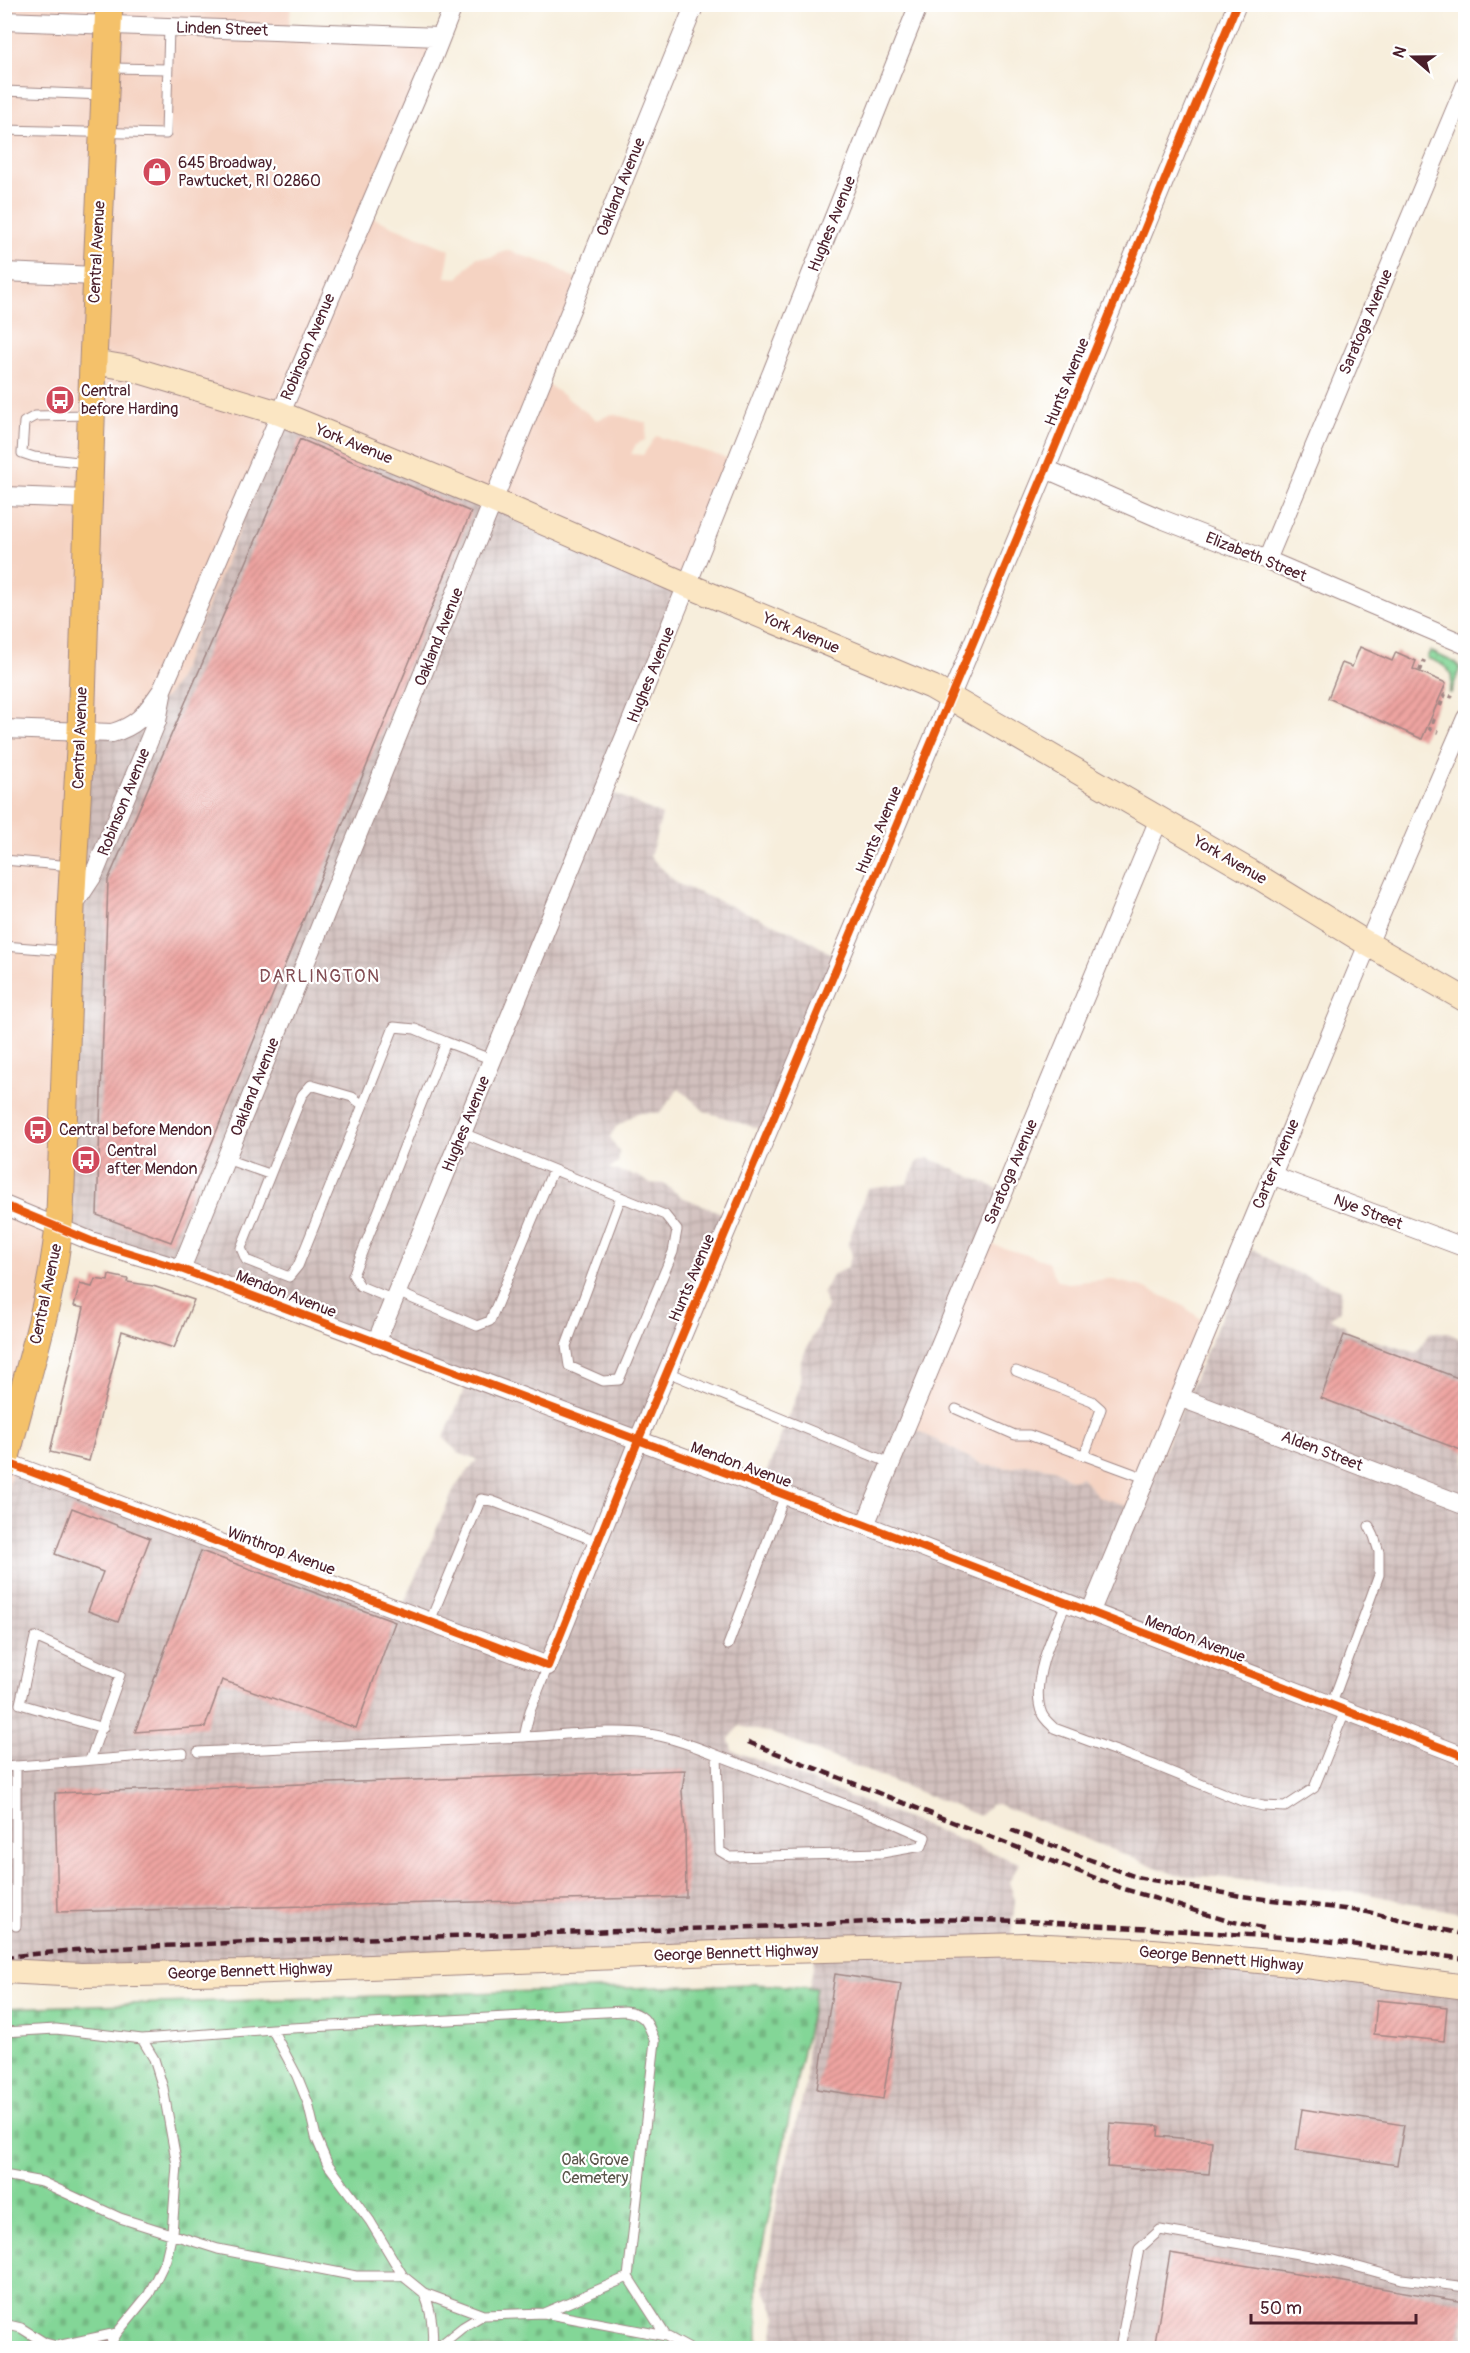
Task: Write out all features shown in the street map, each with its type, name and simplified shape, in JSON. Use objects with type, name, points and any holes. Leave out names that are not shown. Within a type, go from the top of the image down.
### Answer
[{"type":"main road","name":"Central Avenue","points":[[5,1464],[49,1293],[59,1228],[71,908],[81,731],[96,276],[108,15]]},
{"type":"street","name":"Robinson Avenue","points":[[4,729],[112,733],[127,729],[142,719],[162,690],[454,4]]},
{"type":"street","name":"Oakland Avenue","points":[[181,1269],[695,4]]},
{"type":"street","name":"Hughes Avenue","points":[[376,1343],[687,585],[919,4]]},
{"type":"street","name":"Hunts Avenue","points":[[548,1666],[638,1441],[1046,470],[1237,4]]},
{"type":"street","name":"Linden Street","points":[[4,21],[108,15],[169,27],[440,38]]},
{"type":"street","name":"Saratoga Avenue","points":[[1267,560],[1466,84]]},
{"type":"street","points":[[4,273],[96,276]]},
{"type":"street","name":"York Avenue","points":[[93,362],[129,368],[279,413],[494,501],[687,585],[932,687],[1466,1000]]},
{"type":"street","name":"Elizabeth Street","points":[[1046,470],[1159,518],[1267,560],[1466,645]]},
{"type":"street","points":[[4,496],[88,499]]},
{"type":"street","name":"Robinson Avenue","points":[[71,908],[94,874],[157,721],[162,690]]},
{"type":"street","name":"Carter Avenue","points":[[1090,1613],[1271,1175],[1466,717]]},
{"type":"street","name":"Saratoga Avenue","points":[[864,1525],[1159,819]]},
{"type":"street","name":"Nye Street","points":[[1271,1175],[1466,1248]]},
{"type":"street","name":"Mendon Avenue","points":[[4,1205],[91,1240],[181,1269],[785,1495],[1466,1757]]},
{"type":"street","name":"Alden Street","points":[[1179,1397],[1466,1506]]},
{"type":"street","name":"Winthrop Avenue","points":[[5,1464],[548,1666]]},
{"type":"street","name":"George Bennett Highway","points":[[4,1971],[81,1975],[246,1972],[741,1952],[1026,1945],[1153,1951],[1291,1964],[1466,1987]]},
{"type":"lane","points":[[4,130],[166,134],[169,27]]},
{"type":"lane","points":[[106,68],[168,69]]},
{"type":"lane","points":[[4,91],[105,95]]},
{"type":"lane","points":[[89,463],[34,457],[22,453],[24,422],[35,416],[91,415]]},
{"type":"lane","points":[[4,860],[74,866]]},
{"type":"lane","points":[[4,946],[70,952]]},
{"type":"lane","points":[[363,1105],[352,1097],[311,1085],[302,1095],[241,1248],[246,1260],[289,1277],[298,1266],[363,1105],[394,1027],[415,1029],[493,1060]]},
{"type":"lane","points":[[446,1042],[353,1275],[360,1286],[396,1296],[477,1326],[490,1321],[553,1170]]},
{"type":"lane","points":[[463,1133],[553,1170],[621,1197],[665,1215],[677,1230],[673,1252],[619,1380],[603,1381],[569,1366],[566,1346],[621,1197]]},
{"type":"lane","points":[[226,1159],[269,1174]]},
{"type":"lane","points":[[1017,1371],[1092,1401],[1101,1409],[1083,1456]]},
{"type":"lane","points":[[667,1372],[890,1462]]},
{"type":"lane","points":[[956,1409],[1015,1435],[1029,1436],[1145,1478]]},
{"type":"lane","points":[[728,1645],[785,1495]]},
{"type":"lane","points":[[430,1621],[481,1499],[492,1501],[598,1542]]},
{"type":"lane","points":[[1066,1604],[1047,1647],[1040,1679],[1039,1699],[1042,1716],[1054,1728],[1242,1801],[1263,1806],[1285,1807],[1314,1788],[1379,1575],[1378,1552],[1369,1526]]},
{"type":"lane","points":[[90,1760],[103,1728],[120,1675],[35,1637],[20,1704],[103,1728]]},
{"type":"lane","points":[[524,1737],[530,1711],[548,1666]]},
{"type":"lane","points":[[198,1752],[632,1732],[673,1740],[717,1755],[926,1838],[922,1846],[882,1852],[730,1857],[720,1851],[717,1755]]},
{"type":"lane","points":[[4,1767],[183,1753]]},
{"type":"lane","points":[[16,1766],[16,1926]]},
{"type":"lane","points":[[4,2032],[56,2030],[142,2039],[272,2028],[625,2010],[638,2013],[647,2022],[655,2040],[628,2277],[666,2336]]},
{"type":"lane","points":[[272,2028],[297,2076],[308,2103],[316,2137],[327,2163],[370,2221],[403,2276],[424,2293],[483,2315],[544,2313],[666,2336],[688,2349]]},
{"type":"lane","points":[[108,2349],[117,2333],[149,2294],[166,2259],[172,2233],[177,2165],[172,2131],[154,2059],[142,2039]]},
{"type":"lane","points":[[4,2175],[42,2182],[120,2218],[218,2249],[356,2276],[403,2276]]},
{"type":"lane","points":[[1120,2349],[1139,2249],[1160,2230],[1333,2260],[1402,2279],[1466,2287]]},
{"type":"lane","points":[[544,2313],[628,2277]]},
{"type":"lane","points":[[424,2293],[430,2307],[434,2328],[432,2349]]},
{"type":"lane","points":[[437,2349],[483,2315]]},
{"type":"lane","points":[[4,2324],[21,2328],[46,2346],[57,2346],[117,2333]]},
{"type":"path","points":[[1420,671],[1424,660]]},
{"type":"path","points":[[1440,706],[1445,694],[1453,698]]},
{"type":"path","points":[[1434,718],[1430,729],[1438,732]]},
{"type":"shaded area","points":[[5,5],[291,5],[289,26],[442,37],[371,217],[450,250],[445,277],[458,278],[477,257],[492,257],[506,250],[554,266],[580,282],[546,383],[597,420],[612,414],[647,423],[645,440],[636,444],[631,454],[643,455],[656,436],[733,460],[690,582],[285,419],[177,681],[167,696],[67,1207],[5,1505]]},
{"type":"shaded area","points":[[285,419],[690,582],[607,790],[662,815],[650,857],[678,884],[800,935],[840,959],[772,1133],[704,1111],[679,1088],[660,1113],[637,1113],[616,1127],[610,1137],[619,1152],[618,1162],[609,1169],[638,1176],[649,1183],[664,1184],[682,1197],[734,1218],[645,1440],[762,1484],[800,1387],[801,1360],[827,1307],[823,1293],[832,1275],[847,1268],[852,1255],[848,1243],[867,1189],[907,1184],[918,1161],[929,1158],[1007,1193],[913,1424],[915,1429],[983,1465],[1012,1468],[1025,1464],[1054,1469],[1072,1480],[1081,1477],[1099,1497],[1139,1509],[1249,1252],[1254,1249],[1280,1266],[1341,1290],[1340,1310],[1330,1318],[1344,1325],[1349,1333],[1417,1353],[1429,1333],[1449,1332],[1465,1343],[1465,1914],[1368,1894],[1217,1877],[1176,1875],[997,1804],[990,1805],[980,1816],[774,1734],[739,1726],[729,1739],[732,1750],[1019,1863],[1009,1882],[1015,1900],[1010,1943],[1465,1986],[1465,2348],[770,2348],[777,2316],[764,2288],[778,2195],[806,2084],[809,1990],[815,1955],[5,1970],[4,1505],[11,1475],[17,1462],[401,1610],[455,1487],[477,1460],[458,1453],[444,1437],[469,1379],[66,1228],[86,736],[119,734],[167,696],[177,681]]},
{"type":"shaded area","points":[[987,1243],[1047,1261],[1058,1281],[1068,1283],[1109,1279],[1143,1287],[1182,1305],[1213,1328],[1139,1510],[1099,1497],[1081,1477],[1072,1480],[1054,1469],[1025,1464],[1012,1468],[983,1465],[915,1429],[913,1424]]},
{"type":"green space","points":[[1430,651],[1456,663],[1460,668],[1451,693],[1449,693],[1451,674],[1440,663],[1427,658]]},
{"type":"green space","name":"Oak Grove Cemetery","points":[[753,1984],[816,1988],[757,2273],[758,2348],[5,2348],[4,2008]]},
{"type":"building","points":[[300,439],[471,512],[171,1242],[97,1215],[108,880]]},
{"type":"building","points":[[1360,647],[1392,661],[1396,652],[1416,661],[1413,669],[1446,683],[1422,739],[1328,698],[1342,663],[1352,667]]},
{"type":"building","points":[[109,1275],[128,1279],[127,1282],[153,1286],[194,1300],[174,1348],[122,1331],[89,1461],[50,1452],[84,1308],[74,1306],[80,1284],[92,1287],[95,1279],[108,1281]]},
{"type":"building","points":[[1344,1335],[1466,1381],[1466,1452],[1321,1398]]},
{"type":"building","points":[[72,1508],[150,1538],[118,1622],[88,1611],[103,1572],[55,1554]]},
{"type":"building","points":[[201,1551],[395,1622],[356,1728],[222,1680],[205,1727],[135,1732]]},
{"type":"building","points":[[685,1770],[682,1791],[686,1897],[58,1912],[55,1793]]},
{"type":"building","points":[[835,1974],[901,1984],[883,2099],[817,2089]]},
{"type":"building","points":[[1377,2000],[1447,2007],[1444,2041],[1374,2034]]},
{"type":"building","points":[[1302,2109],[1404,2125],[1397,2165],[1296,2150]]},
{"type":"building","points":[[1110,2123],[1159,2126],[1158,2136],[1212,2141],[1209,2174],[1107,2167]]},
{"type":"building","points":[[1170,2253],[1465,2302],[1457,2349],[1154,2349]]},
{"type":"railway","points":[[748,1742],[1121,1888],[1225,1920],[1267,1929]]},
{"type":"railway","points":[[1011,1830],[1136,1877],[1241,1896],[1368,1912],[1466,1935]]},
{"type":"railway","points":[[4,1957],[75,1950],[250,1942],[786,1926],[928,1919],[1026,1921],[1311,1939],[1466,1959]]},
{"type":"cycle path","points":[[5,1462],[548,1666],[638,1441],[1046,469],[1237,4]]},
{"type":"cycle path","points":[[4,1205],[91,1241],[181,1269],[865,1525],[1466,1757]]},
{"type":"place","name":"645 Broadway, Pawtucket, RI 02860","points":[[157,172]]},
{"type":"place","name":"Central before Harding","points":[[60,400]]},
{"type":"place","name":"Central before Mendon","points":[[38,1130]]},
{"type":"place","name":"Central after Mendon","points":[[86,1160]]},
{"type":"district","name":"DARLINGTON","points":[[320,976]]}]
